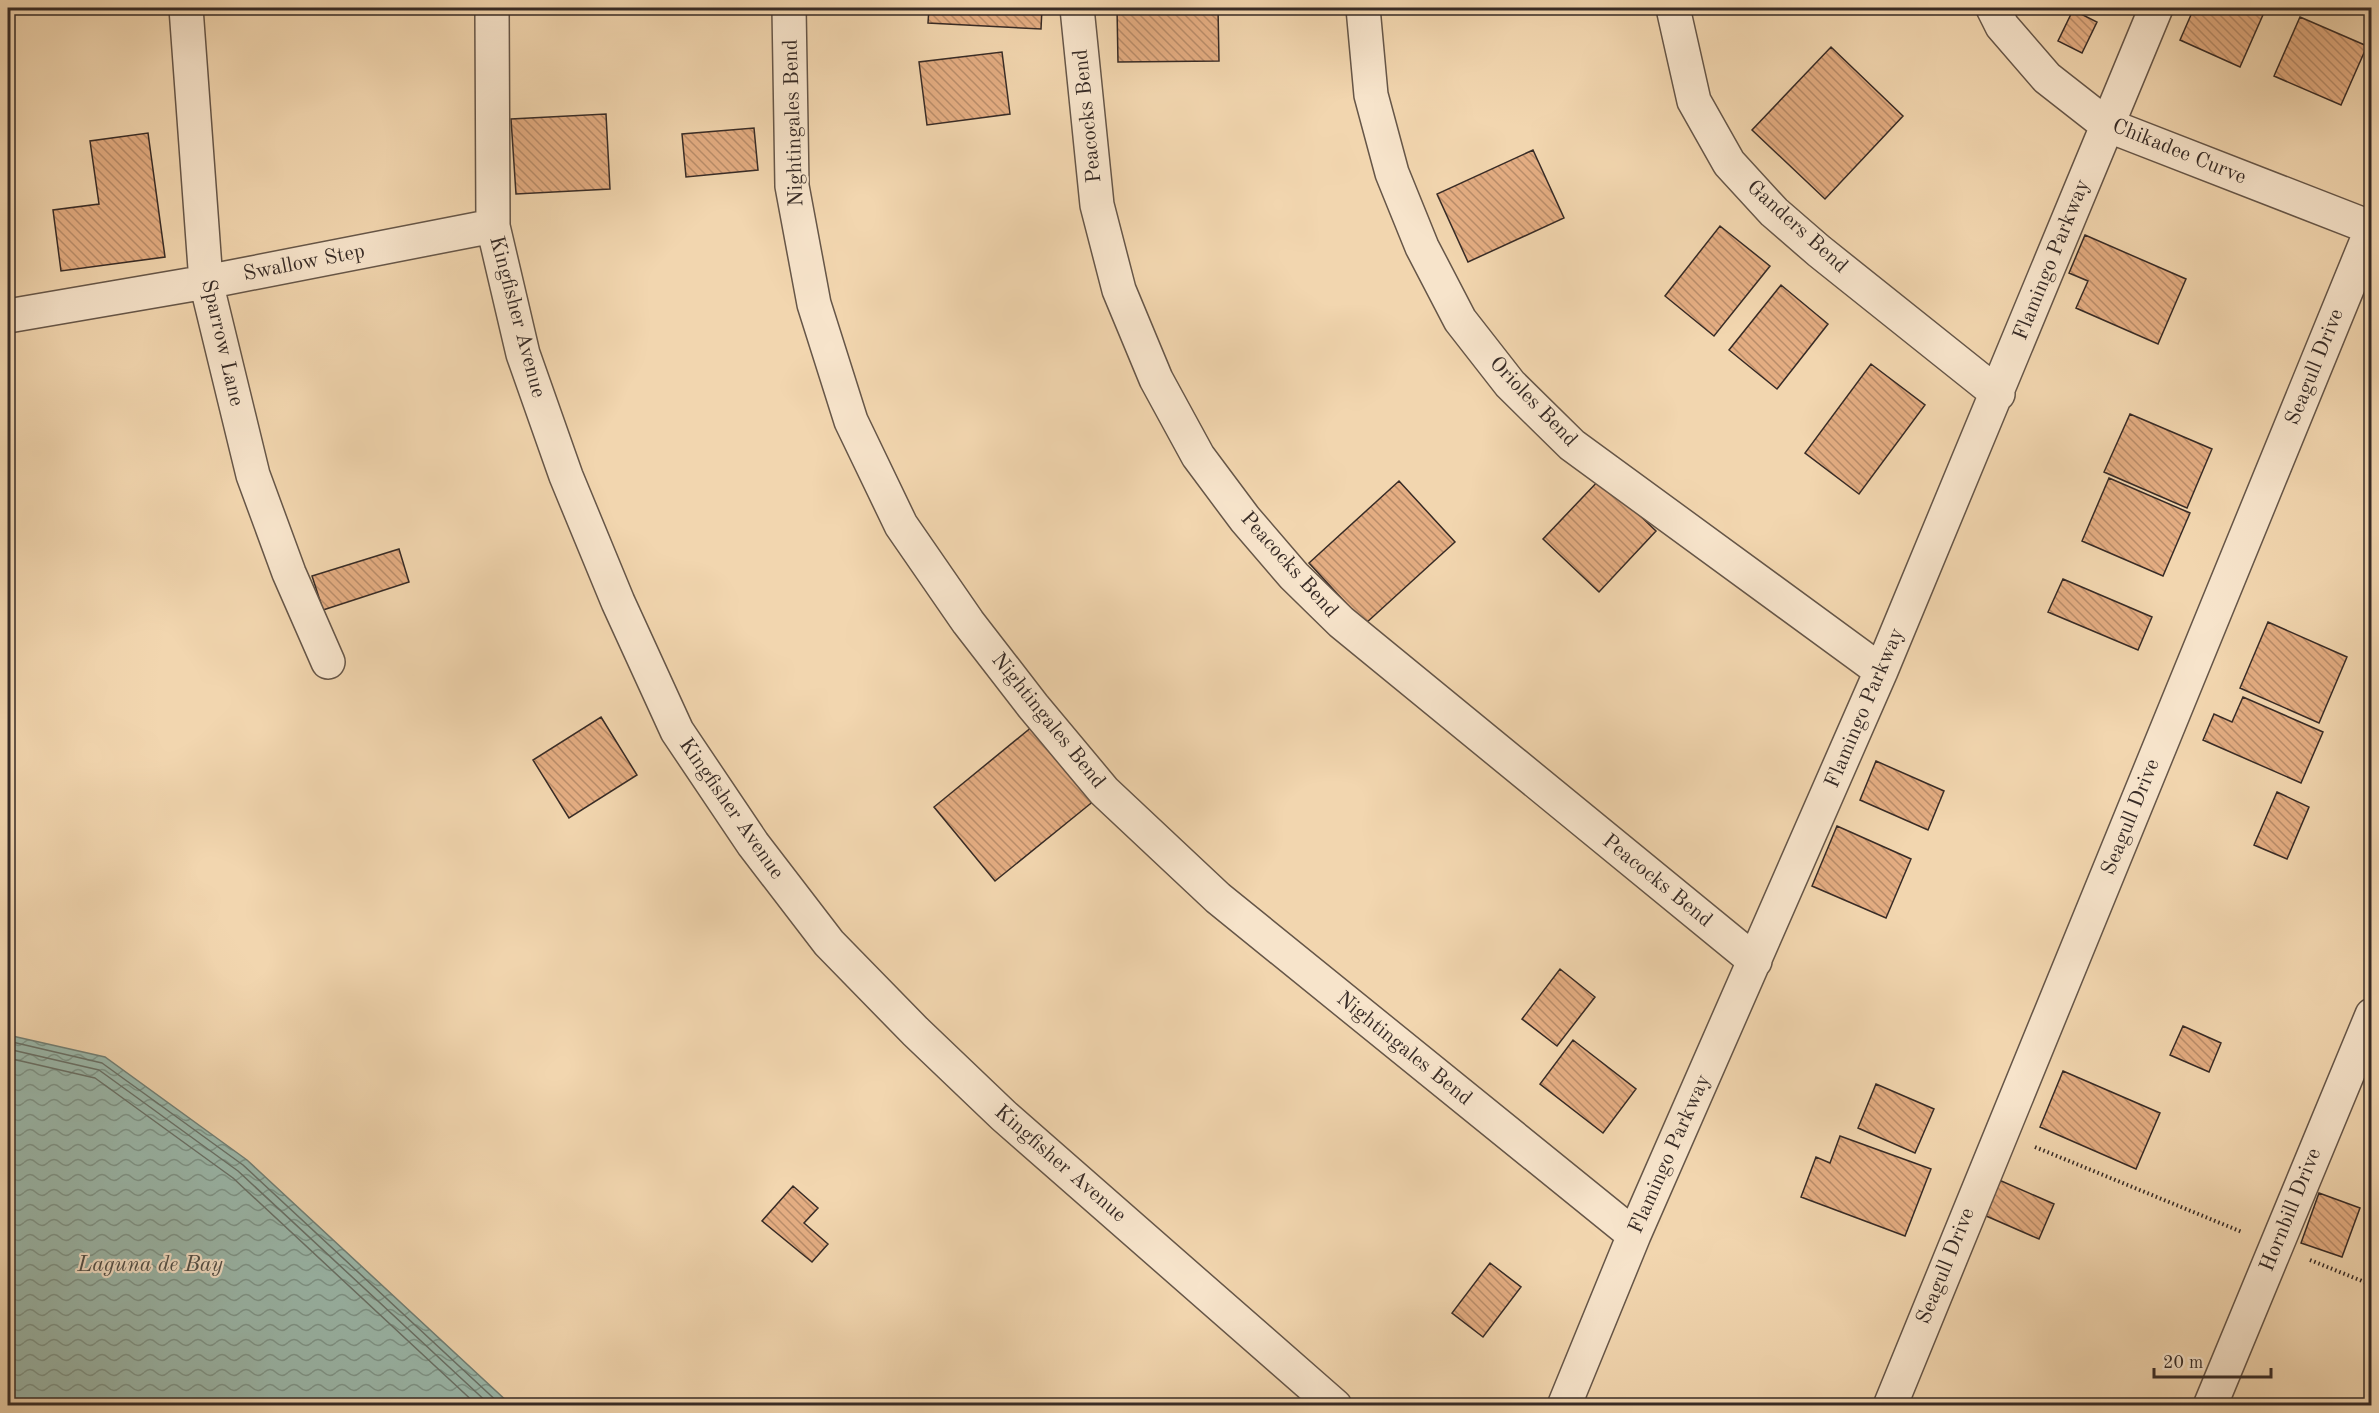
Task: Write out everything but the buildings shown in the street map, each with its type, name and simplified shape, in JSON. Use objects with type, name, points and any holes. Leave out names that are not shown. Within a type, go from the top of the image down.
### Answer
[{"type":"street","name":"Sparrow Lane","points":[[186,8],[206,282],[254,474],[289,573],[328,662]]},
{"type":"street","name":"Kingfisher Avenue","points":[[492,8],[493,226],[523,354],[566,476],[618,602],[677,731],[753,844],[829,943],[915,1031],[1004,1116],[1335,1406]]},
{"type":"street","name":"Nightingales Bend","points":[[789,8],[792,186],[814,304],[851,421],[901,525],[975,632],[1104,791],[1218,898],[1634,1235]]},
{"type":"street","name":"Peacocks Bend","points":[[1077,8],[1096,205],[1119,290],[1156,379],[1198,456],[1245,519],[1294,576],[1341,622],[1755,962]]},
{"type":"street","name":"Orioles Bend","points":[[1363,8],[1371,95],[1392,173],[1422,247],[1460,321],[1510,384],[1572,445],[1881,671]]},
{"type":"street","name":"Ganders Bend","points":[[1673,8],[1694,101],[1729,163],[1774,213],[1998,394]]},
{"type":"street","name":"Chikadee Curve","points":[[1993,8],[2002,26],[2047,78],[2107,125],[2371,228]]},
{"type":"street","name":"Flamingo Parkway","points":[[1564,1406],[1634,1235],[1881,671],[1998,394],[2156,8]]},
{"type":"street","name":"Swallow Step","points":[[8,316],[206,282],[493,226]]},
{"type":"street","name":"Seagull Drive","points":[[1890,1406],[2371,228]]},
{"type":"street","name":"Hornbill Drive","points":[[2210,1406],[2372,1015]]},
{"type":"path","points":[[2001,1133],[2372,1286]]},
{"type":"water","name":"Laguna de Bay","points":[[8,1035],[105,1057],[247,1160],[511,1405],[8,1405]]}]
